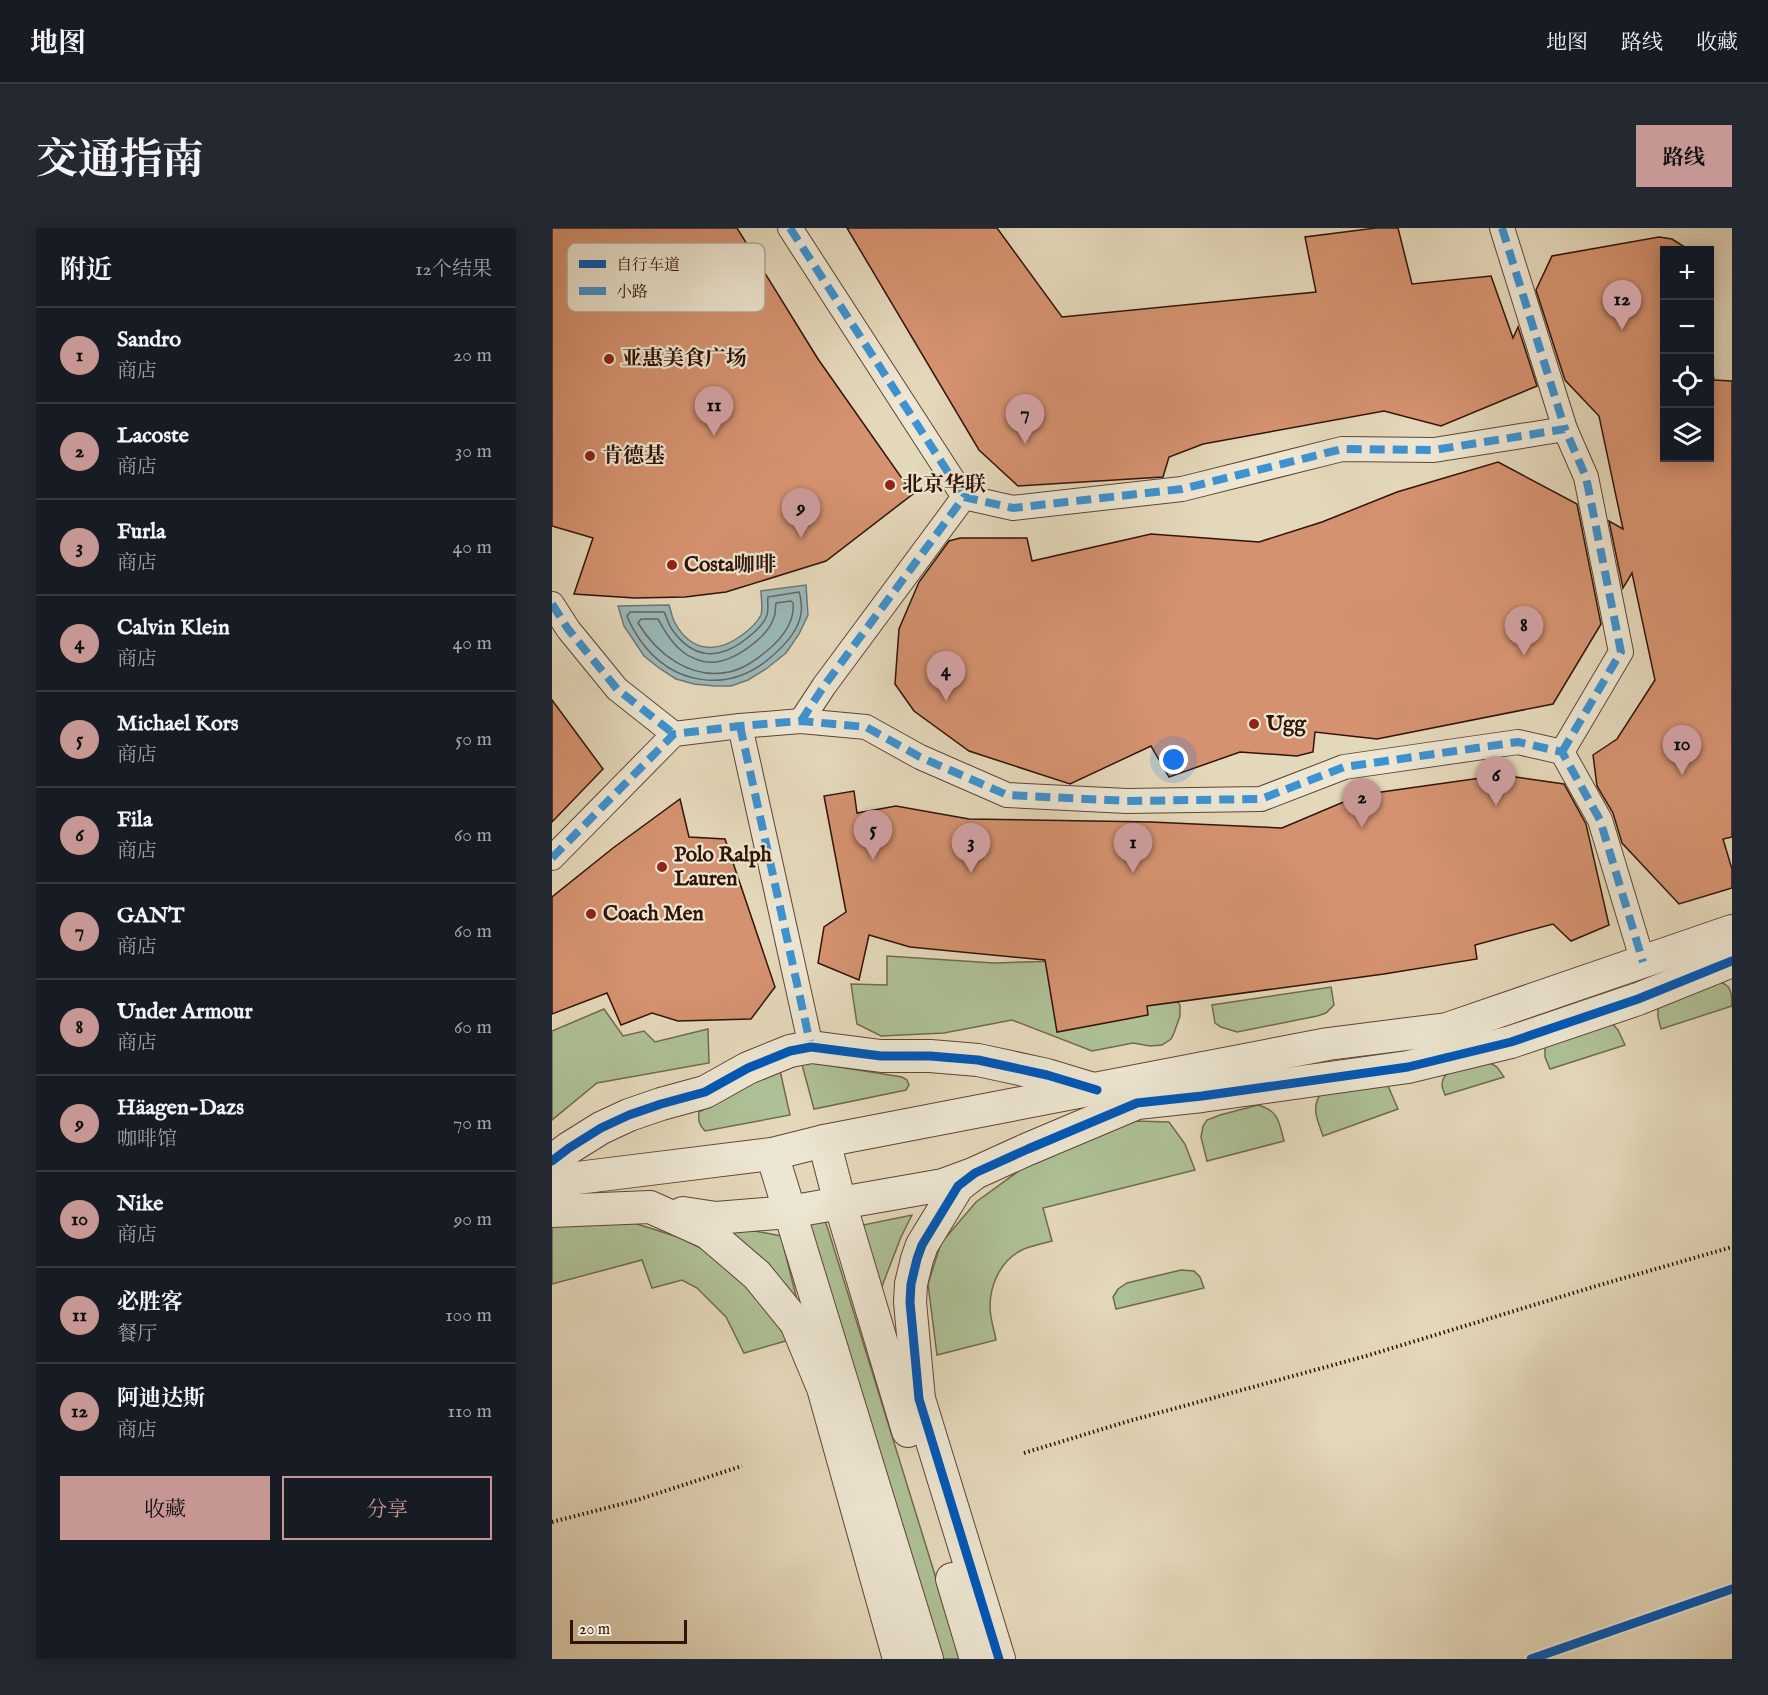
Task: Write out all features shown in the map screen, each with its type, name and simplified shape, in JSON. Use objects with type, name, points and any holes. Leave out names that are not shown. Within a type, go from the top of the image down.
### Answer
[{"type":"street","points":[[790,228],[964,497],[1013,508],[1081,501],[1182,489],[1341,449],[1434,450],[1565,429]]},
{"type":"street","points":[[1502,228],[1565,429],[1586,477],[1621,652],[1562,752]]},
{"type":"street","points":[[801,721],[824,686],[964,497]]},
{"type":"street","points":[[552,604],[568,629],[617,689],[674,734]]},
{"type":"street","points":[[552,858],[674,734],[740,726],[801,721],[866,727],[920,757],[1007,795],[1127,801],[1261,799],[1344,767],[1518,742],[1562,752],[1600,820],[1642,962]]},
{"type":"street","points":[[740,726],[811,1047]]},
{"type":"street","points":[[558,1174],[772,1154],[824,1141],[1328,1044],[1447,1029],[1642,962],[1726,948]]},
{"type":"street","points":[[552,1211],[650,1207],[716,1218],[789,1212],[943,1185],[1137,1103],[1408,1067],[1522,1039],[1638,999],[1726,948]]},
{"type":"street","points":[[558,1174],[601,1128],[629,1115],[705,1092],[748,1068],[790,1051],[811,1047],[881,1056],[930,1056],[978,1060],[1047,1075],[1097,1090]]},
{"type":"street","points":[[824,1141],[840,1203],[976,1659]]},
{"type":"street","points":[[772,1154],[927,1659]]},
{"type":"street","points":[[975,1173],[958,1186],[922,1245],[911,1284],[910,1302],[919,1399],[999,1659]]},
{"type":"street","points":[[650,1207],[708,1233],[757,1275],[796,1323],[823,1388],[899,1659]]},
{"type":"path","points":[[1024,1453],[1129,1421],[1366,1356],[1732,1247]]},
{"type":"path","points":[[552,1522],[637,1500],[742,1466]]},
{"type":"green space","points":[[1134,954],[1180,1005],[1180,1016],[1174,1033],[1171,1039],[1162,1045],[1150,1046],[1133,1043],[1092,1051],[1012,1020],[944,1033],[881,1036],[857,1024],[851,984],[887,985],[887,956],[994,963],[1058,961]]},
{"type":"green space","points":[[1711,980],[1729,987],[1732,1006],[1661,1029],[1658,1006]]},
{"type":"green space","points":[[1331,987],[1334,1005],[1326,1013],[1317,1016],[1237,1032],[1215,1023],[1212,1005]]},
{"type":"green space","points":[[604,1009],[623,1036],[644,1031],[655,1042],[708,1029],[709,1063],[597,1083],[552,1120],[552,1031]]},
{"type":"green space","points":[[1611,1022],[1618,1030],[1625,1045],[1550,1069],[1545,1057],[1545,1046]]},
{"type":"green space","points":[[1482,1058],[1497,1067],[1504,1077],[1445,1095],[1442,1085],[1446,1074],[1457,1067]]},
{"type":"green space","points":[[801,1061],[902,1077],[909,1085],[906,1090],[814,1109]]},
{"type":"green space","points":[[779,1066],[790,1115],[705,1131],[703,1129],[699,1122],[699,1112]]},
{"type":"green space","points":[[1381,1078],[1388,1086],[1398,1109],[1323,1136],[1316,1110],[1320,1095]]},
{"type":"green space","points":[[1258,1105],[1270,1110],[1277,1118],[1284,1141],[1207,1161],[1201,1137],[1207,1120]]},
{"type":"green space","points":[[1134,1121],[1169,1122],[1185,1144],[1195,1170],[1043,1208],[1052,1241],[1027,1248],[1013,1256],[1002,1268],[994,1283],[990,1307],[996,1340],[937,1355],[928,1284],[941,1243],[976,1202],[1027,1165]]},
{"type":"green space","points":[[912,1215],[901,1237],[879,1294],[863,1225]]},
{"type":"green space","points":[[824,1220],[961,1659],[936,1659],[809,1224]]},
{"type":"green space","points":[[552,1221],[634,1223],[681,1238],[726,1261],[796,1338],[744,1353],[726,1317],[697,1288],[682,1280],[652,1288],[642,1260],[552,1284]]},
{"type":"green space","points":[[725,1230],[755,1231],[781,1236],[797,1300]]},
{"type":"green space","points":[[1181,1270],[1194,1271],[1200,1277],[1204,1288],[1116,1309],[1113,1297],[1118,1289],[1127,1283]]},
{"type":"water","points":[[806,585],[808,615],[786,653],[748,680],[731,686],[694,684],[676,679],[659,668],[644,656],[624,626],[618,606],[669,605],[672,617],[681,633],[697,645],[714,647],[733,641],[755,624],[762,612],[761,591]]},
{"type":"building","points":[[552,228],[737,228],[746,243],[567,243],[567,312],[765,312],[765,273],[818,359],[913,494],[826,561],[726,592],[685,597],[635,598],[574,594],[593,538],[552,526]]},
{"type":"building","points":[[847,228],[997,228],[1062,317],[1316,292],[1305,237],[1376,228],[1398,228],[1412,284],[1491,276],[1513,338],[1518,327],[1537,386],[1441,426],[1384,411],[1203,444],[1169,457],[1163,477],[1018,486],[979,450]]},
{"type":"building","points":[[1659,237],[1672,239],[1683,246],[1660,246],[1660,462],[1714,462],[1714,380],[1732,381],[1732,837],[1723,839],[1732,869],[1732,888],[1679,904],[1622,843],[1613,813],[1597,786],[1593,755],[1617,739],[1655,680],[1632,573],[1623,588],[1609,521],[1623,529],[1599,416],[1565,380],[1536,290],[1552,256]]},
{"type":"building","points":[[1498,462],[1577,504],[1601,624],[1553,704],[1377,739],[1315,732],[1313,752],[1297,756],[1240,752],[1169,777],[1151,746],[1070,784],[969,751],[914,711],[895,684],[899,629],[919,582],[949,541],[960,538],[1027,538],[1032,561],[1151,534],[1259,542],[1322,522],[1397,492]]},
{"type":"building","points":[[552,700],[603,769],[552,822]]},
{"type":"building","points":[[1502,775],[1564,784],[1586,824],[1609,925],[1571,941],[1553,924],[1475,945],[1477,959],[1147,1006],[1148,1015],[1057,1032],[1045,960],[910,947],[869,935],[859,980],[818,963],[824,927],[846,912],[824,796],[854,791],[857,813],[896,806],[969,819],[1151,822],[1282,828],[1360,795]]},
{"type":"building","points":[[680,799],[689,837],[725,839],[775,987],[751,1019],[678,1021],[652,1013],[621,1025],[607,993],[552,1014],[552,897],[613,848]]},
{"type":"marked path","points":[[790,228],[964,497]]},
{"type":"marked path","points":[[1502,228],[1565,429]]},
{"type":"marked path","points":[[801,721],[824,686],[964,497],[1013,508],[1182,489],[1342,449],[1434,450],[1565,429],[1586,477],[1621,652],[1562,752]]},
{"type":"marked path","points":[[552,604],[568,629],[617,689],[674,734]]},
{"type":"marked path","points":[[552,858],[674,734],[740,726],[801,721],[866,727],[920,757],[1007,795],[1127,801],[1261,799],[1344,767],[1518,742],[1562,752],[1600,820],[1643,962]]},
{"type":"marked path","points":[[740,726],[811,1047]]},
{"type":"cycle path","points":[[999,1659],[919,1399],[910,1302],[911,1284],[922,1245],[958,1186],[975,1173],[1137,1103],[1408,1067],[1511,1042],[1638,999],[1732,961]]},
{"type":"cycle path","points":[[552,1161],[601,1128],[629,1115],[705,1092],[748,1068],[790,1051],[811,1047],[881,1056],[930,1056],[978,1060],[1047,1075],[1097,1090]]},
{"type":"cycle path","points":[[1531,1659],[1732,1589]]},
{"type":"place","name":"阿迪达斯","points":[[1622,330]]},
{"type":"place","name":"亚惠美食广场","points":[[609,359]]},
{"type":"place","name":"必胜客","points":[[714,436]]},
{"type":"place","name":"GANT","points":[[1025,444]]},
{"type":"place","name":"肯德基","points":[[590,456]]},
{"type":"place","name":"北京华联","points":[[890,485]]},
{"type":"place","name":"Häagen-Dazs","points":[[801,538]]},
{"type":"place","name":"Costa咖啡","points":[[672,565]]},
{"type":"place","name":"Under Armour","points":[[1524,656]]},
{"type":"place","name":"Calvin Klein","points":[[946,701]]},
{"type":"place","name":"Ugg","points":[[1254,724]]},
{"type":"place","name":"Nike","points":[[1682,775]]},
{"type":"place","name":"Fila","points":[[1496,806]]},
{"type":"place","name":"Lacoste","points":[[1362,828]]},
{"type":"place","name":"Michael Kors","points":[[873,860]]},
{"type":"place","name":"Polo Ralph Lauren","points":[[662,867]]},
{"type":"place","name":"Furla","points":[[971,873]]},
{"type":"place","name":"Sandro","points":[[1133,873]]},
{"type":"place","name":"Coach Men","points":[[591,914]]}]
